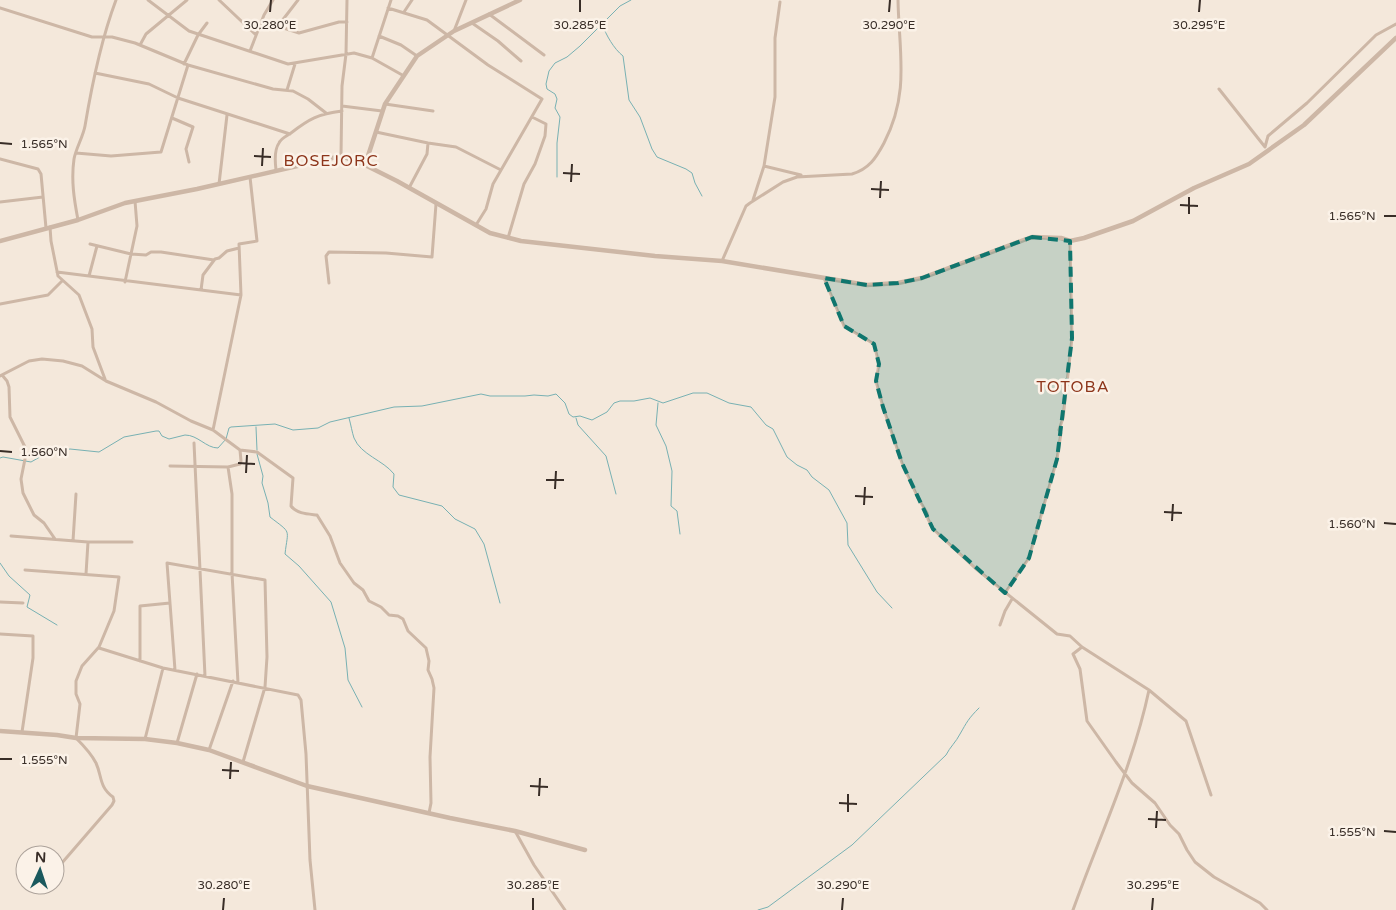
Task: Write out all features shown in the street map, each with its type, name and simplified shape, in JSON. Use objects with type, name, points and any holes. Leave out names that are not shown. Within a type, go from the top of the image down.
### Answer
[{"type":"street","points":[[78,220],[73,191],[76,153],[82,135],[104,38],[116,0]]},
{"type":"street","points":[[148,0],[198,35],[250,50],[288,64],[354,53],[372,58],[404,76]]},
{"type":"street","points":[[140,45],[146,34],[187,0]]},
{"type":"street","points":[[220,0],[256,35]]},
{"type":"street","points":[[250,50],[272,0]]},
{"type":"street","points":[[278,26],[298,0]]},
{"type":"street","points":[[341,156],[342,86],[346,54],[347,0]]},
{"type":"street","points":[[372,58],[391,0]]},
{"type":"street","points":[[404,12],[412,0]]},
{"type":"street","points":[[454,30],[466,0]]},
{"type":"street","points":[[365,165],[382,111],[417,56],[454,30],[520,0]]},
{"type":"street","points":[[764,166],[804,175],[852,174],[860,172],[875,160],[890,131],[900,99],[902,83],[898,0]]},
{"type":"street","points":[[753,200],[764,166],[775,98],[775,38],[780,2]]},
{"type":"street","points":[[0,8],[92,37],[112,37],[140,45],[186,64],[273,89],[288,90],[308,99],[326,113]]},
{"type":"street","points":[[388,8],[427,20],[488,65],[542,99],[493,184],[486,209],[475,226]]},
{"type":"street","points":[[489,14],[544,55]]},
{"type":"street","points":[[262,21],[299,33],[339,22],[347,22]]},
{"type":"street","points":[[471,22],[498,41],[520,61]]},
{"type":"street","points":[[76,153],[111,156],[161,152],[178,98],[186,64],[198,35],[207,23]]},
{"type":"street","points":[[1265,147],[1268,136],[1314,97],[1376,35],[1396,24]]},
{"type":"street","points":[[379,36],[401,45],[417,56]]},
{"type":"street","points":[[0,241],[78,220],[136,201],[341,156],[365,165],[475,226],[490,233],[521,241],[655,256],[722,261],[867,285],[898,283],[922,278],[1032,237],[1061,238],[1070,241],[1084,238],[1133,221],[1194,188],[1249,164],[1304,126],[1396,38]]},
{"type":"street","points":[[288,90],[295,64]]},
{"type":"street","points":[[96,74],[149,84],[178,98],[290,134]]},
{"type":"street","points":[[1219,88],[1268,152]]},
{"type":"street","points":[[386,104],[433,111]]},
{"type":"street","points":[[342,106],[382,111]]},
{"type":"street","points":[[276,170],[275,163],[278,144],[304,123],[326,113],[342,112]]},
{"type":"street","points":[[219,184],[227,115]]},
{"type":"street","points":[[508,238],[524,184],[535,164],[545,136],[546,124],[531,117]]},
{"type":"street","points":[[172,118],[193,127],[186,149],[189,162]]},
{"type":"street","points":[[375,132],[428,144],[456,148],[501,170]]},
{"type":"street","points":[[409,188],[427,154],[428,144]]},
{"type":"street","points":[[0,159],[38,169],[42,174],[43,197],[57,272],[62,281],[79,295],[92,329],[93,348],[106,381]]},
{"type":"street","points":[[722,261],[746,206],[783,182],[804,175]]},
{"type":"street","points":[[213,430],[241,295],[239,244],[257,241],[250,176]]},
{"type":"street","points":[[0,202],[43,197]]},
{"type":"street","points":[[126,282],[137,226],[136,201]]},
{"type":"street","points":[[329,283],[326,256],[329,252],[386,253],[432,257],[436,204]]},
{"type":"street","points":[[1005,593],[1029,558],[1057,459],[1059,430],[1063,418],[1072,338],[1070,241]]},
{"type":"street","points":[[90,244],[131,254],[146,255],[151,252],[161,252],[214,260]]},
{"type":"street","points":[[89,276],[97,246]]},
{"type":"street","points":[[200,290],[203,275],[214,260],[227,251],[240,248]]},
{"type":"street","points":[[57,272],[241,295]]},
{"type":"street","points":[[824,278],[844,326],[874,344],[879,364],[876,381],[883,407],[902,463],[933,528],[1012,599],[1057,634],[1070,636],[1149,690],[1186,721],[1211,795]]},
{"type":"street","points":[[0,304],[48,295],[62,281]]},
{"type":"street","points":[[55,540],[44,523],[34,515],[22,493],[21,479],[26,454],[25,447],[10,417],[9,387],[7,381],[1,376],[30,361],[42,359],[63,361],[82,366],[106,381],[156,402],[190,422],[213,430],[240,450],[257,452],[293,478],[291,506],[294,510],[317,515],[330,536],[340,564],[354,583],[362,590],[369,601],[389,615],[398,616],[403,619],[408,631],[426,648],[429,661],[428,670],[434,688],[431,721],[431,803],[429,813]]},
{"type":"street","points":[[194,443],[205,676]]},
{"type":"street","points":[[170,466],[228,467],[240,464],[240,450]]},
{"type":"street","points":[[228,467],[232,494],[232,573],[238,683]]},
{"type":"street","points":[[74,541],[76,494]]},
{"type":"street","points":[[11,536],[88,542],[132,542]]},
{"type":"street","points":[[86,574],[88,542]]},
{"type":"street","points":[[175,670],[168,563],[265,580],[267,657],[264,687],[243,762]]},
{"type":"street","points":[[25,570],[119,577],[114,612],[99,648],[82,666],[76,681],[76,694],[80,704],[76,738]]},
{"type":"street","points":[[1000,625],[1012,599]]},
{"type":"street","points":[[0,602],[23,603]]},
{"type":"street","points":[[140,661],[140,606],[170,603]]},
{"type":"street","points":[[0,634],[33,636],[33,658],[22,732]]},
{"type":"street","points":[[1082,646],[1074,654],[1080,669],[1087,721],[1132,782],[1155,804],[1179,834],[1195,862],[1214,877],[1268,910]]},
{"type":"street","points":[[99,648],[163,668],[298,695],[301,700],[306,754],[310,860],[315,910]]},
{"type":"street","points":[[146,739],[163,668]]},
{"type":"street","points":[[177,743],[197,674]]},
{"type":"street","points":[[209,750],[233,682]]},
{"type":"street","points":[[1073,910],[1142,725],[1149,690]]},
{"type":"street","points":[[0,731],[57,734],[76,738],[146,739],[177,743],[209,750],[306,786],[515,831],[585,850]]},
{"type":"street","points":[[65,859],[114,801],[113,797],[103,788],[96,763],[88,750],[76,738]]},
{"type":"street","points":[[515,831],[534,865],[565,910]]},
{"type":"highlighted area","points":[[1032,237],[1070,241],[1072,338],[1057,459],[1029,558],[1005,593],[933,529],[902,463],[883,407],[876,381],[879,364],[874,344],[844,326],[824,278],[867,285],[898,283],[922,278]]},
{"type":"waterway","points":[[557,177],[557,143],[560,117],[555,108],[557,99],[555,94],[547,89],[546,84],[549,71],[555,63],[567,57],[580,46],[620,6],[631,0]]},
{"type":"waterway","points":[[602,24],[616,50],[623,56],[629,100],[640,117],[652,149],[657,157],[692,173],[702,196]]},
{"type":"waterway","points":[[0,458],[31,462],[47,453],[70,449],[99,452],[124,437],[156,431],[159,431],[162,436],[169,439],[185,435],[218,448],[226,439],[231,427],[275,424],[293,430],[318,428],[330,422],[394,407],[422,406],[481,394],[490,396],[548,396],[556,394],[565,403],[569,414],[573,417],[580,416],[592,420],[607,412],[614,403],[620,401],[650,398],[663,403],[693,393],[707,393],[729,403],[751,407],[766,425],[773,429],[787,457],[807,470],[812,477],[829,490],[847,523],[848,545],[877,592],[892,608]]},
{"type":"waterway","points":[[658,403],[656,425],[666,446],[672,471],[671,506],[677,511],[680,534]]},
{"type":"waterway","points":[[349,418],[357,444],[394,474],[393,487],[399,495],[442,506],[455,519],[475,529],[484,544],[500,603]]},
{"type":"waterway","points":[[576,418],[578,425],[606,456],[616,494]]},
{"type":"waterway","points":[[256,427],[257,450]]},
{"type":"waterway","points":[[257,454],[270,517],[287,532],[285,554],[299,566],[331,602],[345,648],[348,680],[362,707]]},
{"type":"waterway","points":[[0,563],[9,576],[30,595],[27,607],[57,625]]},
{"type":"waterway","points":[[758,910],[768,907],[852,845],[946,755],[972,715],[979,708]]},
{"type":"district","name":"BOSEJORC","points":[[331,160]]},
{"type":"district","name":"TOTOBA","points":[[1073,386]]}]
